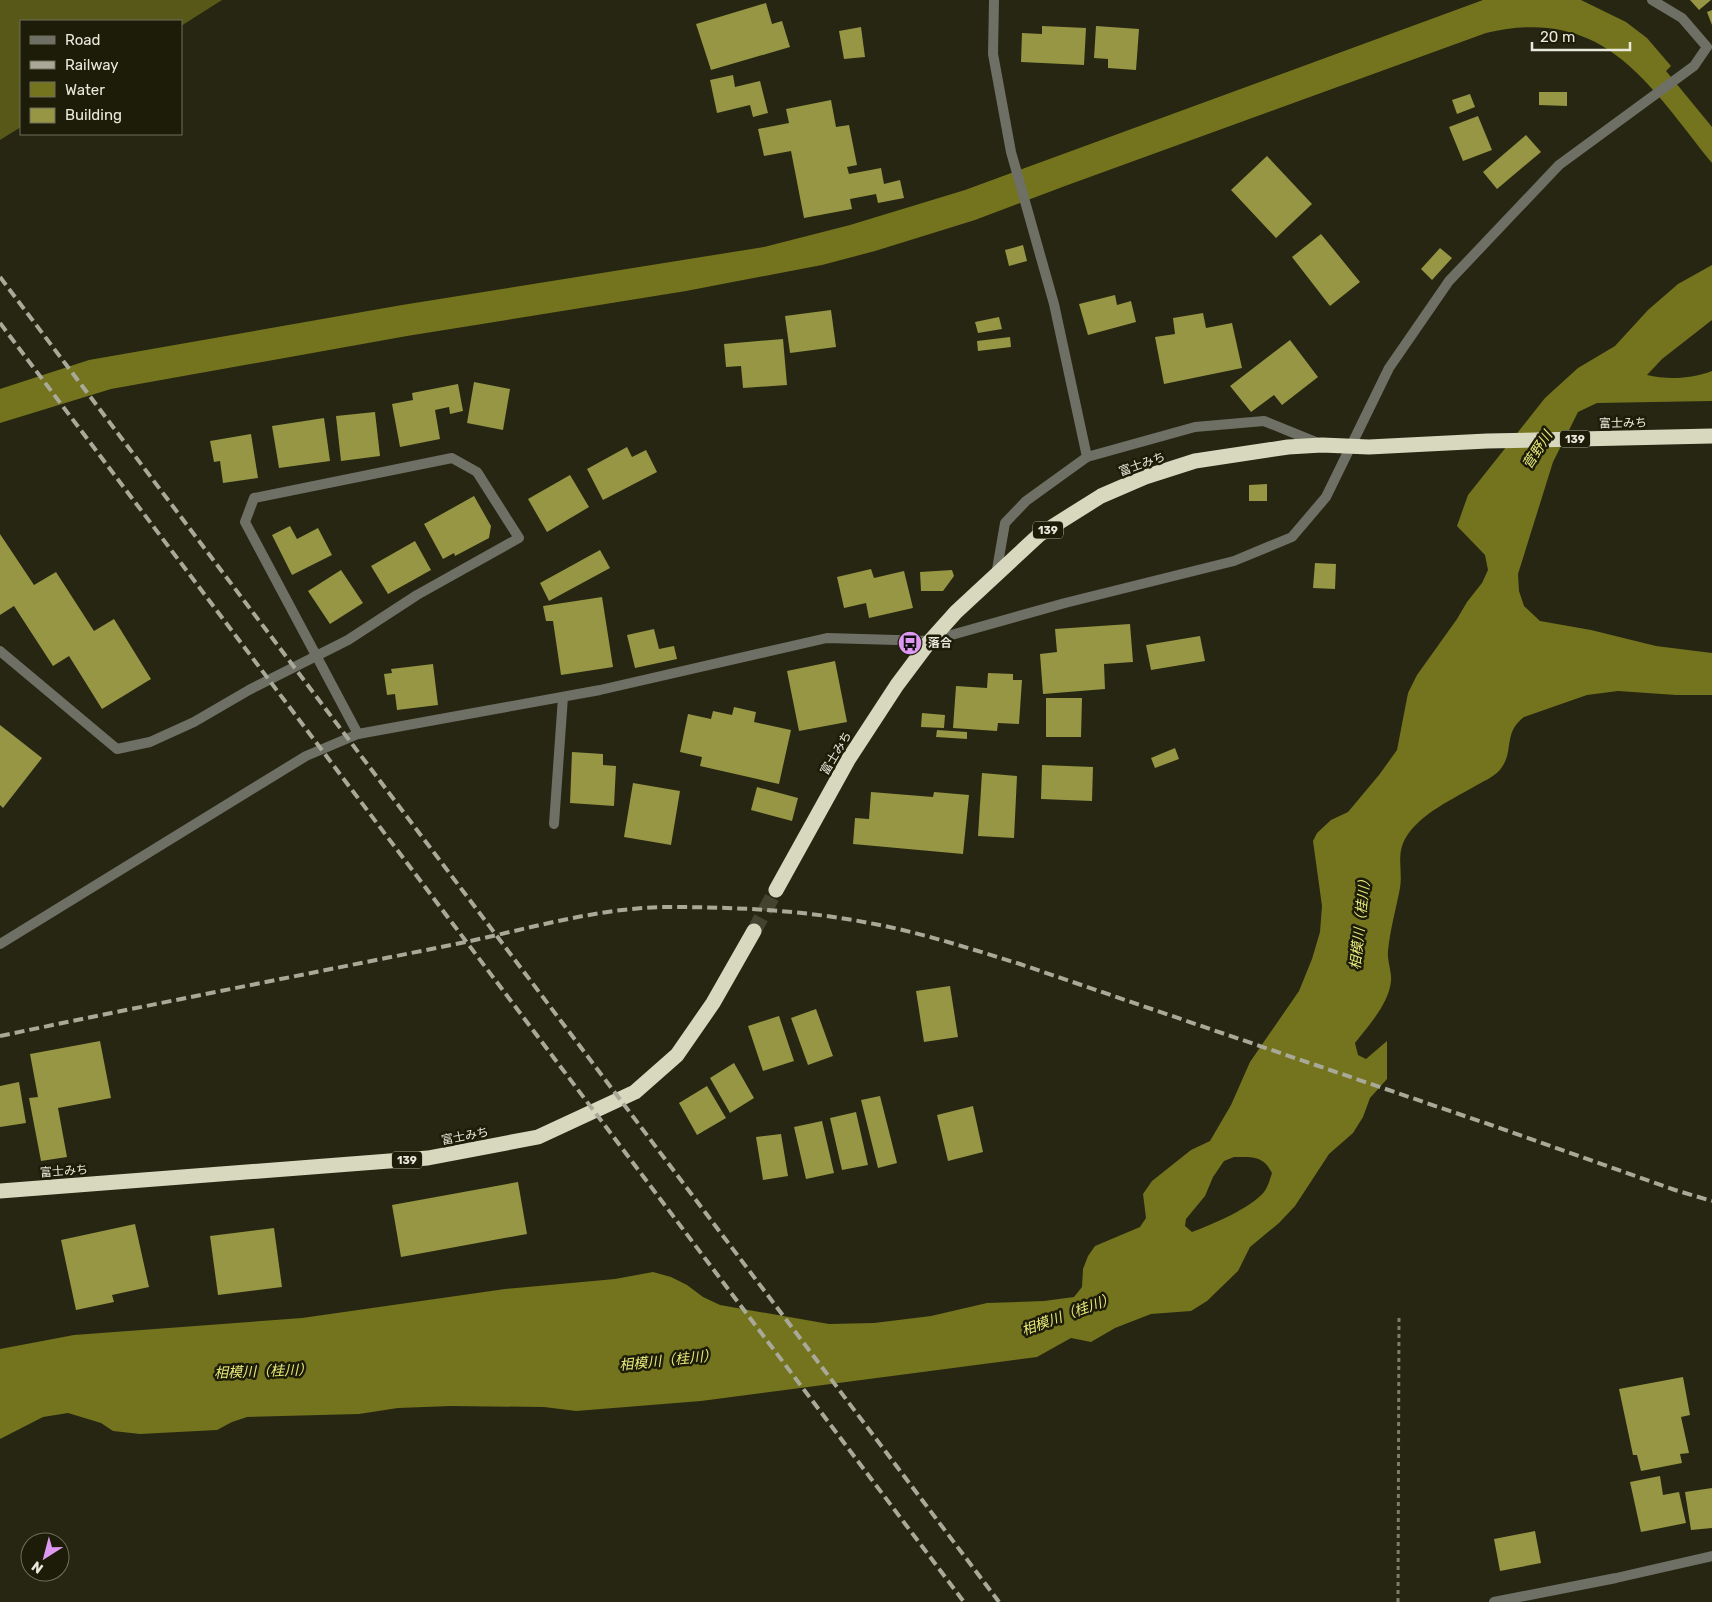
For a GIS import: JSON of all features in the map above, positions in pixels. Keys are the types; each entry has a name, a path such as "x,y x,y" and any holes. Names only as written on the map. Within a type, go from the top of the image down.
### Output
{"highway":[{"name":"富士みち","path":"776,890 848,760 897,686 930,641 956,612 1039,535 1101,496 1145,477 1195,461 1288,447 1322,445 1370,447 1487,441 1712,436"},
{"name":"富士みち","path":"0,1191 428,1158 538,1137 635,1092 678,1055 713,1003 754,931"}],"street":[{"path":"994,0 992,54 1012,152 1054,304 1087,457"},
{"path":"0,944 306,756 358,734 600,690 827,638 930,641 1065,603 1234,561 1292,537 1326,497 1389,368 1449,281 1559,164 1694,66 1707,47 1682,18 1652,0"},
{"path":"996,575 1005,523 1026,501 1087,457 1195,427 1264,421 1322,445"},
{"path":"0,651 118,750 150,742 194,722 249,690 316,656 348,640 418,595 520,538 477,472 452,458 254,498 245,522 316,656 358,734"},
{"path":"554,824 563,696"},
{"path":"1494,1602 1616,1578 1712,1556"}],"path":[{"path":"1398,1602 1400,1314"}],"shaded area":[{"path":"0,0 222,0 182,25 182,20 20,20 20,128 0,140"}],"water":[{"path":"1483,0 1581,0 1626,22 1647,38 1671,66 1666,71 1712,127 1712,163 1643,79 1619,57 1592,40 1562,30 1527,27 1486,33 975,220 875,251 822,265 686,291 407,336 111,389 0,423 0,389 89,360 402,305 764,247 850,225 965,190"},
{"path":"1712,265 1712,320 1662,359 1647,375 1663,378 1680,378 1712,371 1712,401 1597,403 1578,412 1553,462 1518,574 1519,591 1524,606 1540,621 1591,630 1656,646 1712,653 1712,695 1676,695 1618,691 1587,695 1524,717 1513,729 1506,761 1497,773 1437,808 1411,830 1402,845 1400,857 1401,882 1388,951 1391,978 1389,990 1377,1014 1355,1043 1358,1055 1366,1059 1387,1041 1387,1079 1370,1098 1363,1117 1353,1133 1329,1154 1295,1206 1279,1223 1250,1247 1238,1271 1207,1301 1191,1311 1151,1314 1115,1328 1091,1342 1071,1338 1037,1357 701,1401 576,1411 544,1407 451,1406 398,1408 359,1414 247,1417 217,1430 140,1434 113,1431 101,1423 68,1413 43,1417 0,1439 0,1349 74,1335 302,1318 505,1289 615,1279 653,1272 671,1277 720,1305 829,1324 874,1323 931,1316 987,1303 1044,1301 1074,1297 1082,1287 1083,1269 1088,1256 1095,1246 1140,1227 1146,1218 1143,1194 1152,1181 1191,1150 1210,1141 1231,1105 1250,1062 1299,991 1312,959 1320,932 1322,906 1313,841 1317,833 1331,820 1348,812 1397,750 1408,693 1417,675 1482,583 1488,570 1485,555 1457,526 1468,495 1545,398 1578,368 1615,346 1648,310 1678,284","holes":["1234,1157 1252,1157 1261,1160 1269,1167 1272,1173 1269,1183 1258,1198 1241,1210 1192,1232 1185,1226 1186,1219 1205,1196 1213,1177 1224,1161"]}],"building":[{"path":"1690,0 1711,0 1699,10"},
{"path":"766,3 772,24 782,21 790,47 711,70 696,24"},
{"path":"1712,10 1712,25 1707,12"},
{"path":"1042,26 1086,28 1084,65 1021,62 1022,33 1042,34"},
{"path":"1096,26 1139,29 1136,70 1108,68 1108,59 1094,58"},
{"path":"861,27 865,57 844,59 839,31"},
{"path":"733,75 735,87 760,81 768,113 753,117 750,105 717,113 710,80"},
{"path":"1539,92 1567,92 1567,106 1539,105"},
{"path":"1470,94 1475,107 1457,114 1452,100"},
{"path":"831,100 836,127 849,125 857,165 847,167 849,174 881,168 884,184 900,180 904,198 878,203 876,194 850,199 852,209 804,218 791,151 764,156 758,129 789,123 786,109"},
{"path":"1478,116 1492,150 1463,161 1449,127"},
{"path":"1526,135 1541,152 1497,189 1483,172"},
{"path":"1267,156 1312,204 1276,238 1231,190"},
{"path":"1321,234 1360,282 1330,306 1292,257"},
{"path":"1023,245 1027,261 1009,266 1005,250"},
{"path":"1440,248 1452,258 1432,280 1421,269"},
{"path":"1115,295 1117,305 1131,301 1136,322 1088,335 1079,304"},
{"path":"831,310 836,347 790,353 785,316"},
{"path":"1203,313 1206,328 1232,323 1242,368 1164,384 1155,337 1175,334 1173,318"},
{"path":"999,317 1002,329 978,333 975,322"},
{"path":"1010,337 1011,347 978,351 977,341"},
{"path":"783,339 787,385 743,388 741,366 726,367 724,344"},
{"path":"1290,340 1318,377 1282,405 1274,395 1251,412 1230,386"},
{"path":"474,382 510,389 503,430 467,423"},
{"path":"458,384 463,411 450,414 449,407 435,410 440,439 400,447 392,404 413,400 412,393"},
{"path":"375,412 380,456 341,461 336,416"},
{"path":"324,418 330,461 279,468 272,426"},
{"path":"251,434 258,478 223,483 220,461 214,462 210,441"},
{"path":"627,447 632,457 646,450 657,472 603,500 587,469"},
{"path":"570,475 589,507 547,532 528,499"},
{"path":"1267,484 1267,501 1249,501 1249,485"},
{"path":"474,496 491,526 489,538 455,556 454,553 443,559 424,524"},
{"path":"290,526 297,539 318,528 332,555 292,575 272,535"},
{"path":"0,534 34,585 56,572 94,631 114,619 151,679 102,709 69,656 53,666 14,606 0,615"},
{"path":"415,541 431,570 388,594 371,566"},
{"path":"600,550 610,568 549,601 540,583"},
{"path":"1315,563 1336,564 1335,589 1313,588"},
{"path":"871,569 874,578 904,571 913,608 869,618 866,603 844,608 837,577"},
{"path":"341,570 363,603 330,624 308,591"},
{"path":"952,570 954,576 943,591 921,591 920,572"},
{"path":"602,597 613,667 561,675 553,621 546,621 543,606"},
{"path":"1130,624 1133,662 1104,664 1105,689 1043,694 1040,654 1057,652 1055,629"},
{"path":"654,629 659,649 674,646 677,659 635,668 627,635"},
{"path":"1200,636 1205,661 1151,670 1146,645"},
{"path":"835,661 847,722 799,731 787,671"},
{"path":"433,664 438,705 397,710 395,694 387,695 384,674 392,673 391,669"},
{"path":"988,673 1013,674 1013,680 1022,680 1019,724 998,723 997,731 953,728 956,686 987,688"},
{"path":"1046,698 1082,698 1081,737 1046,737"},
{"path":"734,707 756,712 754,722 791,730 779,784 700,766 702,757 680,752 688,714 711,719 713,711 732,715"},
{"path":"922,713 945,715 944,728 921,727"},
{"path":"0,725 42,758 3,808 0,805"},
{"path":"937,730 967,732 967,739 936,737"},
{"path":"1175,748 1179,759 1155,768 1151,758"},
{"path":"572,752 603,754 603,765 616,766 614,806 570,803"},
{"path":"1042,765 1093,767 1092,801 1041,799"},
{"path":"982,773 1017,776 1014,838 978,836"},
{"path":"633,783 680,791 671,845 624,837"},
{"path":"757,787 798,798 792,821 751,810"},
{"path":"871,792 933,797 934,792 969,795 963,854 853,844 855,818 869,819"},
{"path":"950,986 958,1037 924,1042 916,991"},
{"path":"816,1009 833,1056 808,1065 791,1018"},
{"path":"779,1016 794,1061 763,1071 748,1026"},
{"path":"100,1041 111,1098 58,1108 67,1157 41,1161 29,1098 38,1097 30,1054"},
{"path":"734,1063 754,1098 730,1113 710,1078"},
{"path":"19,1082 26,1123 0,1127 0,1086"},
{"path":"707,1086 726,1118 697,1135 679,1103"},
{"path":"880,1096 897,1163 878,1168 861,1100"},
{"path":"973,1106 983,1152 948,1161 937,1115"},
{"path":"856,1112 868,1165 842,1170 830,1118"},
{"path":"822,1121 834,1173 806,1179 794,1127"},
{"path":"781,1134 788,1176 763,1180 756,1137"},
{"path":"518,1182 527,1234 401,1257 392,1205"},
{"path":"135,1224 149,1287 112,1295 114,1302 76,1310 61,1240"},
{"path":"274,1228 282,1287 218,1295 210,1236"},
{"path":"1683,1377 1690,1415 1681,1417 1689,1453 1680,1454 1682,1463 1641,1471 1637,1455 1633,1455 1619,1389"},
{"path":"1660,1476 1663,1495 1679,1492 1686,1523 1641,1532 1630,1482"},
{"path":"1712,1488 1712,1528 1691,1530 1685,1492"},
{"path":"1535,1531 1541,1563 1500,1571 1494,1539"}],"tunnel":[{"path":"754,931 776,890"}],"railway":[{"path":"0,277 999,1602"},
{"path":"0,323 964,1602"},
{"path":"0,1036 446,946 583,916 638,908 666,907 794,912 907,931 1020,964 1675,1190 1712,1201"}],"place":[{"name":"落合","path":"910,643"}],"water label":[{"name":"菅野川","path":"1537,450"},
{"name":"相模川（桂川）","path":"1360,921"},
{"name":"相模川（桂川）","path":"1068,1314"},
{"name":"相模川（桂川）","path":"668,1360"},
{"name":"相模川（桂川）","path":"263,1371"}]}
